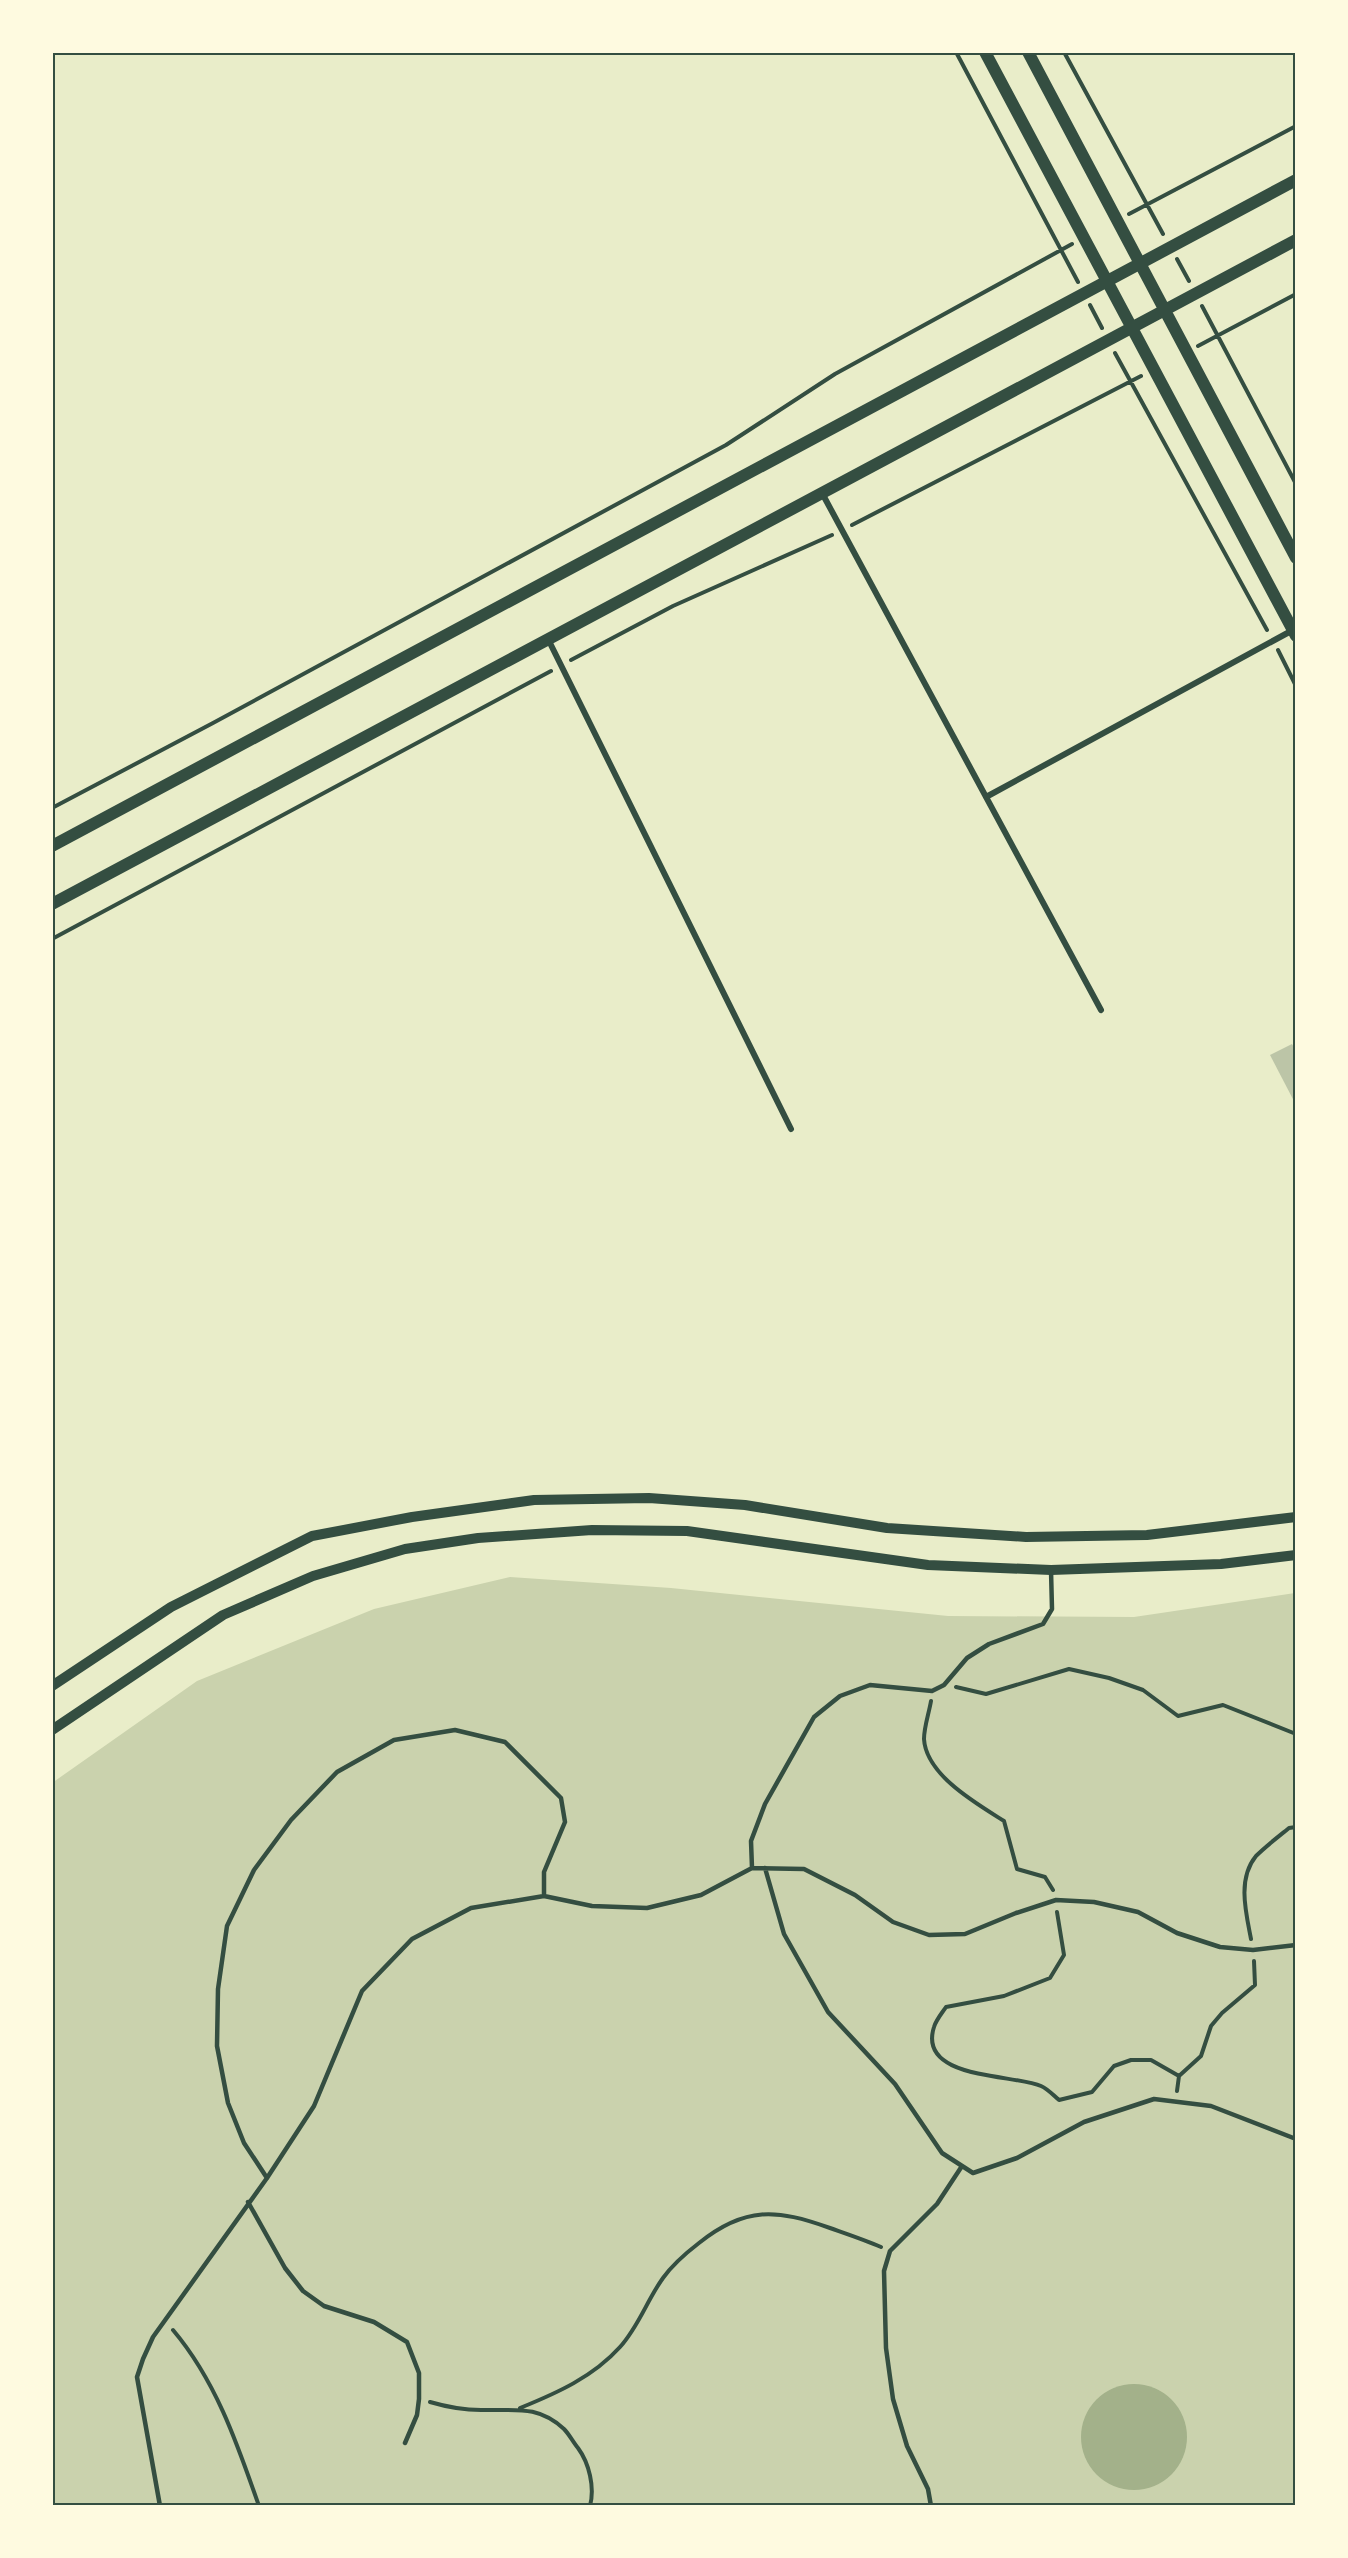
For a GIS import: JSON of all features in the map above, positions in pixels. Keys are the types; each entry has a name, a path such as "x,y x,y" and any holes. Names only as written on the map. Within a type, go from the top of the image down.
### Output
{"main road":[{"path":"985,52 1294,633"},
{"path":"1028,52 1296,558"},
{"path":"52,846 1296,180"},
{"path":"52,904 1296,240"}],"street":[{"path":"822,493 1101,1010"},
{"path":"986,797 1273,641 1294,633"},
{"path":"548,639 791,1129"},
{"path":"52,1686 171,1607 312,1536 412,1517 534,1500 649,1498 692,1501 745,1505 887,1528 1026,1537 1147,1535 1296,1517"},
{"path":"52,1730 223,1615 313,1576 405,1549 478,1538 592,1530 687,1531 928,1565 1051,1570 1221,1564 1296,1555"}],"lane":[{"path":"752,1868 751,1841 765,1804 814,1717 840,1696 870,1685 932,1691 944,1685 967,1658 989,1644 1043,1624 1052,1609 1051,1570"},
{"path":"267,2178 244,2143 228,2103 218,2046 218,1989 227,1926 254,1870 291,1820 337,1772 393,1740 455,1730 505,1742 561,1798 565,1822 544,1872 544,1896"},
{"path":"160,2505 137,2378 143,2359 165,2321 267,2178 314,2106 362,1991 412,1940 471,1908 544,1896 592,1906 647,1908 701,1894 752,1868 804,1869 855,1895 893,1922 929,1935 965,1934 1016,1913 1056,1900 1094,1902 1138,1912 1177,1934 1220,1947 1253,1950 1296,1945"},
{"path":"765,1868 784,1934 828,2012 895,2084 942,2153 973,2173 1017,2158 1084,2122 1154,2099 1211,2106 1296,2139"},
{"path":"930,2505 928,2489 907,2446 893,2399 886,2348 884,2271 890,2251 937,2204 962,2166"},
{"path":"248,2202 285,2268 303,2291 324,2306 374,2322 407,2342 419,2373 419,2399 417,2415 405,2443"}],"path":[{"path":"956,52 1108,340 1296,686"},
{"path":"1064,52 1171,247 1296,484"},
{"path":"1117,221 1296,126"},
{"path":"52,808 726,445 835,374 1084,238"},
{"path":"1186,352 1296,294"},
{"path":"52,939 673,606 797,552 1154,369"},
{"path":"944,1685 986,1694 1069,1669 1108,1678 1143,1690 1178,1716 1223,1705 1296,1734"},
{"path":"932,1691 924,1739 935,1768 968,1798 1004,1821 1017,1869 1045,1877 1056,1900 1064,1955 1050,1978 1004,1996 946,2007 934,2027 933,2042 940,2059 961,2070 1042,2086 1059,2100 1092,2091 1114,2066 1131,2060 1151,2060 1179,2076 1175,2102"},
{"path":"419,2399 450,2408 481,2410 520,2408 563,2391 600,2367 620,2347 640,2322 662,2279 685,2254 719,2227 746,2216 772,2214 797,2217 890,2251"},
{"path":"165,2321 194,2356 220,2406 235,2436 259,2505"},
{"path":"520,2408 541,2414 564,2429 582,2454 591,2477 590,2505"}],"shaded area":[{"path":"510,1577 671,1588 948,1616 1134,1617 1295,1593 1295,2505 53,2505 52,1783 197,1681 374,1609"},
{"path":"1134,2384 1154,2388 1172,2399 1183,2417 1187,2437 1183,2457 1172,2475 1154,2486 1134,2490 1114,2486 1096,2475 1085,2457 1081,2437 1085,2417 1096,2399 1114,2388"}],"building":[{"path":"1292,1044 1296,1051 1296,1105 1270,1055"}]}
